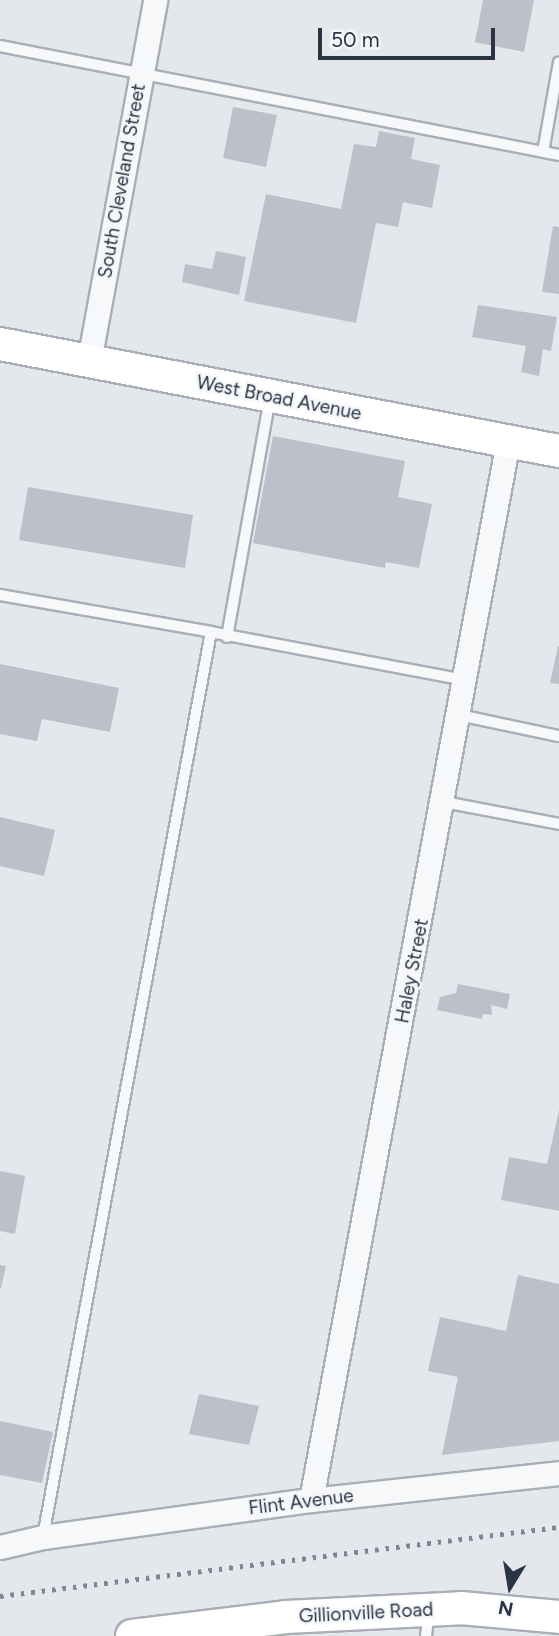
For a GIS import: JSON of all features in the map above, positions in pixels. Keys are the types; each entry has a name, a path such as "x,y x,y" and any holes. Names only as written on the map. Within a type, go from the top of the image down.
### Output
{"main road":[{"name":"West Broad Avenue","path":"0,344 559,451"},
{"name":"Gillionville Road","path":"132,1636 286,1617 428,1623 461,1608 559,1618"}],"street":[{"name":"South Cleveland Street","path":"89,361 155,0"},
{"name":"Haley Street","path":"311,1500 444,802 508,441"},
{"name":"Flint Avenue","path":"0,1547 43,1537 311,1500 559,1473"},
{"name":"Flint Avenue","path":"0,1538 43,1537"}],"lane":[{"path":"0,46 559,155"},
{"path":"543,152 559,62"},
{"path":"227,637 271,396"},
{"path":"0,595 465,680"},
{"path":"43,1537 211,632"},
{"path":"459,715 559,736"},
{"path":"444,802 559,824"}],"building":[{"path":"483,0 534,0 524,52 475,42"},
{"path":"233,107 277,115 266,167 223,158"},
{"path":"379,131 415,138 411,159 440,165 432,208 403,202 398,227 376,223 356,323 244,301 266,194 341,209 354,144 376,147"},
{"path":"553,226 559,227 559,294 542,292"},
{"path":"216,251 246,257 239,295 182,282 185,264 212,269"},
{"path":"478,305 557,317 551,351 543,349 539,376 521,372 526,346 472,337"},
{"path":"273,436 405,461 398,497 432,504 419,568 386,562 385,568 253,543"},
{"path":"28,487 193,515 185,568 19,540"},
{"path":"559,646 559,684 550,683"},
{"path":"0,664 119,688 110,732 42,719 37,741 0,734"},
{"path":"0,817 55,830 44,876 0,866"},
{"path":"458,984 510,994 507,1009 491,1005 492,1015 483,1014 482,1019 437,1010 440,997 456,993"},
{"path":"559,1110 559,1211 501,1200 509,1157 547,1164"},
{"path":"0,1171 25,1176 15,1234 0,1231"},
{"path":"0,1265 6,1266 1,1288 0,1288"},
{"path":"518,1275 559,1284 559,1441 442,1455 458,1377 428,1371 440,1317 506,1331"},
{"path":"199,1394 259,1406 249,1445 189,1434"},
{"path":"0,1421 53,1432 42,1483 0,1475"}],"railway":[{"path":"0,1596 559,1527"}]}
